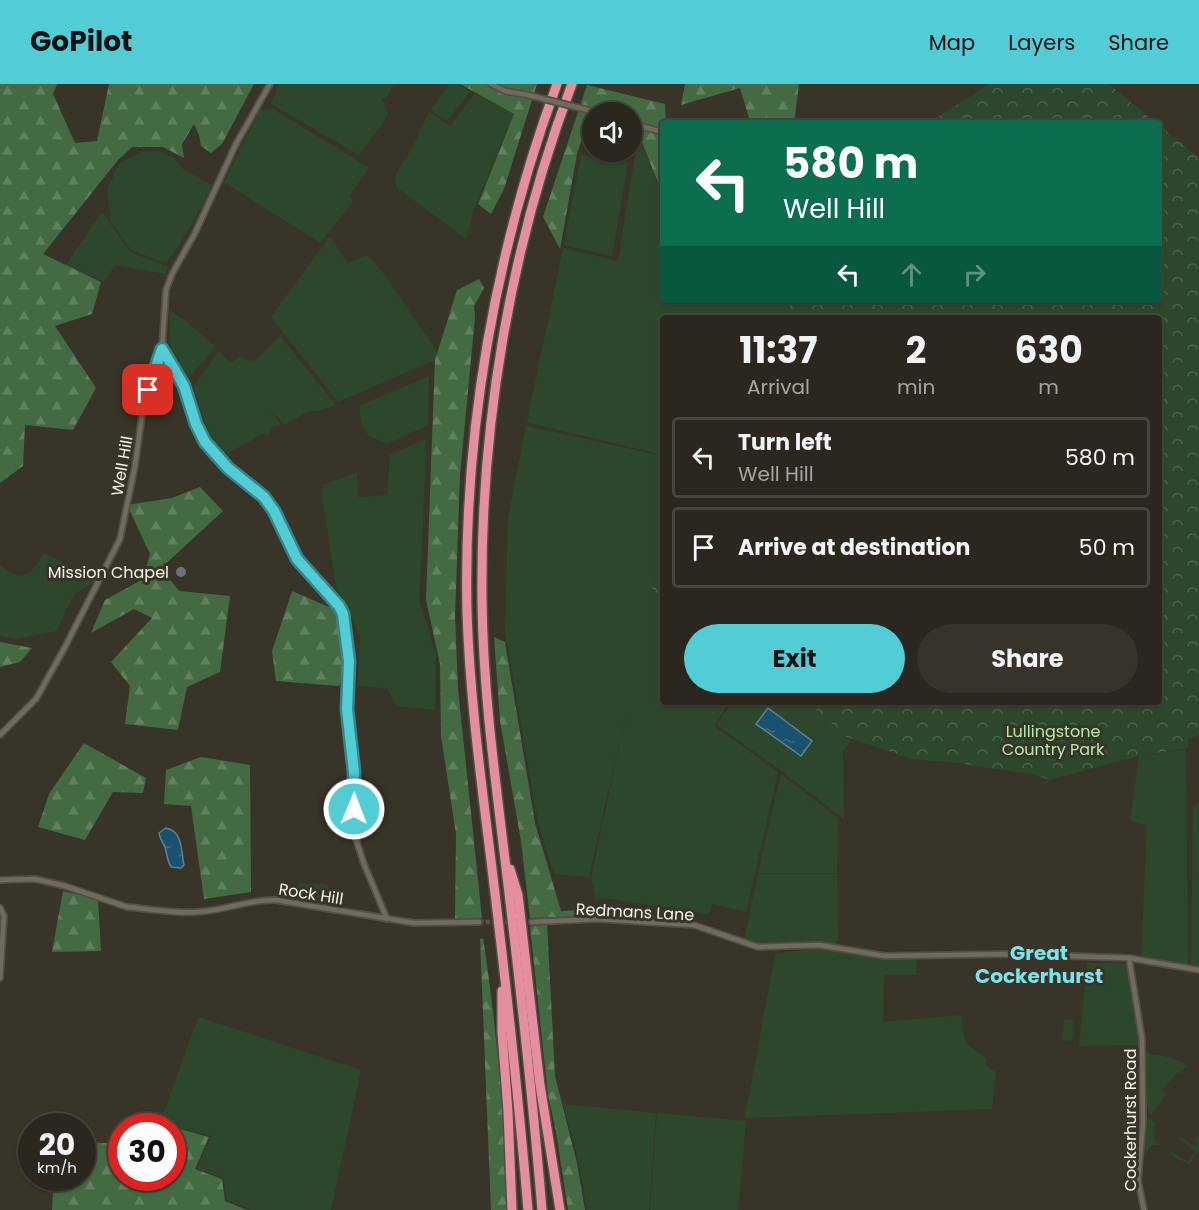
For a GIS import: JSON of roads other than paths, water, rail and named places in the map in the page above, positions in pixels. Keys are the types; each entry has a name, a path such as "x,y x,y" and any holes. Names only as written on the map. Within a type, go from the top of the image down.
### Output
{"highway":[{"path":"528,1210 503,960 471,690 467,588 470,488 482,380 497,292 526,177 557,84"},
{"path":"542,1210 528,1059 488,718 483,640 482,561 488,449 500,359 514,280 537,191 572,84"},
{"path":"504,853 518,895 538,1074 560,1210"},
{"path":"503,960 502,1032 512,1210"}],"street":[{"name":"Well Hill","path":"0,735 36,699 66,647 120,539 135,466 143,408 162,349 166,291 172,274 195,233 236,144 270,84"},
{"path":"491,84 505,91 582,108"},
{"path":"642,127 660,131"},
{"path":"162,349 184,386 196,424 205,442 228,468 264,497 274,511 297,559 339,606 343,614 349,661 347,709 354,772 354,833 387,919"},
{"name":"Rock Hill","path":"0,880 35,879 138,908 197,912 261,899 414,923 479,922"},
{"path":"0,908 4,916 0,978"},
{"name":"Redmans Lane","path":"532,922 598,919 694,925 758,947 819,945 885,956 1009,954 1130,958 1199,970"},
{"name":"Cockerhurst Road","path":"1130,958 1142,1039 1143,1124 1138,1180 1144,1210"}],"water":[{"path":"768,708 812,741 801,756 756,724"},
{"path":"166,828 176,833 178,838 184,865 181,868 171,867 169,862 159,833"}],"tunnel":[{"path":"479,922 512,922"}],"place":[{"name":"Mission Chapel","path":"181,572"}],"district":[{"name":"Great Cockerhurst","path":"1039,964"}],"park label":[{"name":"Lullingstone Country Park","path":"1053,740"}]}
